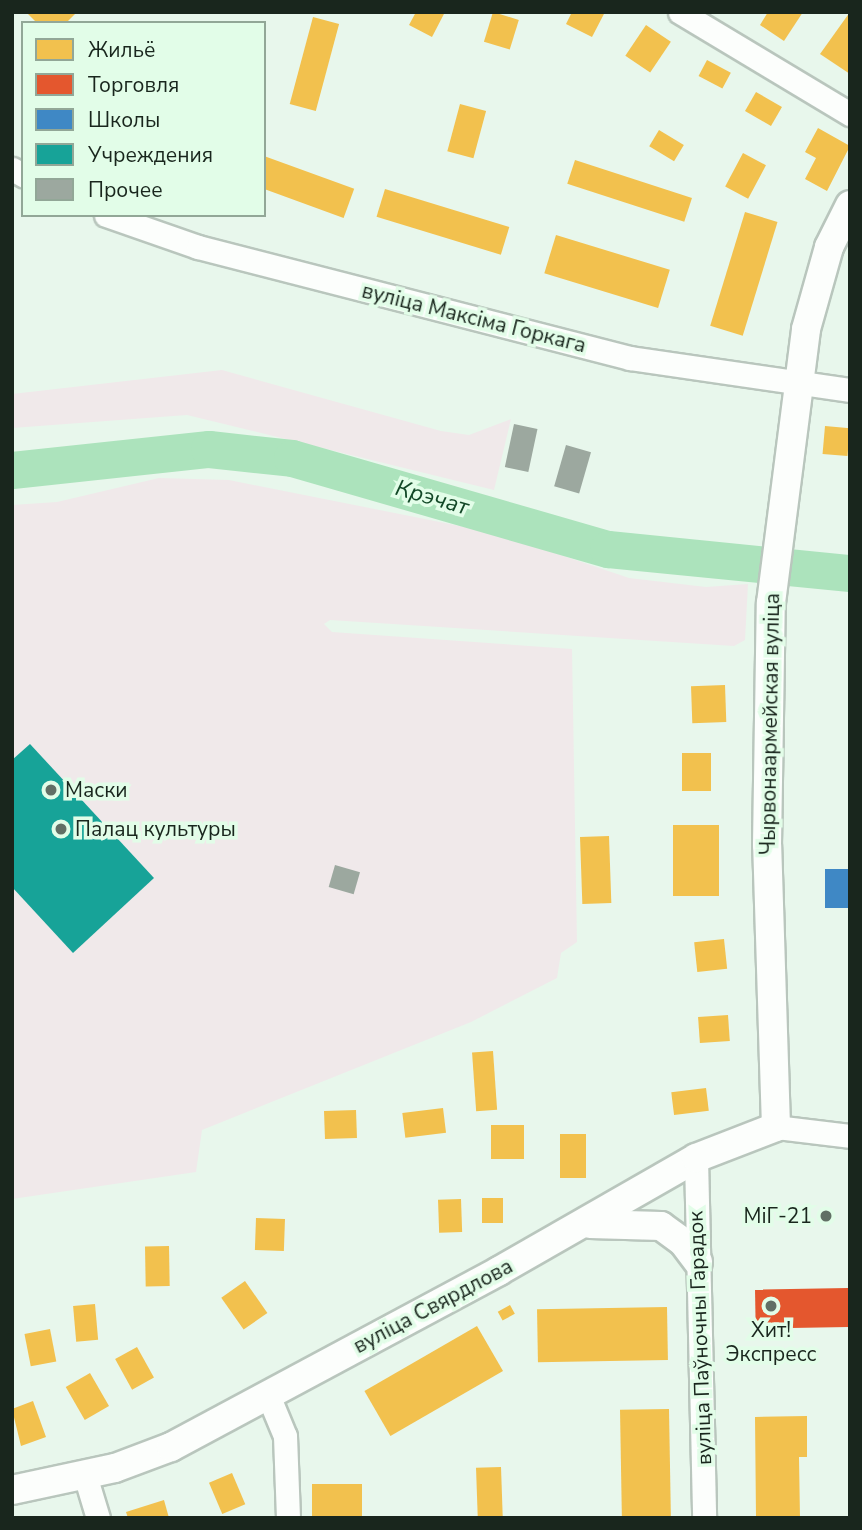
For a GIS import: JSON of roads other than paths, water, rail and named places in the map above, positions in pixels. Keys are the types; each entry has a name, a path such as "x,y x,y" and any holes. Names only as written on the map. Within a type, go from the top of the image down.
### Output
{"main road":[{"name":"Чырвонаармейская вуліца","path":"776,1127 767,833 771,603 806,329 829,247 850,205"},
{"name":"вуліца Свярдлова","path":"12,1490 85,1475 171,1447 580,1225 696,1158 776,1127"},
{"path":"580,1225 632,1222 661,1226 683,1242 698,1262"}],"street":[{"path":"680,12 850,114"},
{"name":"вуліца Максіма Горкага","path":"112,217 198,247 605,352 797,384 850,390"},
{"name":"вуліца Свярдлова","path":"776,1127 850,1136"},
{"name":"вуліца Паўночны Гарадок","path":"696,1158 704,1518"},
{"path":"268,1395 285,1436 288,1518"},
{"path":"85,1475 98,1518"}],"waterway":[{"name":"Крэчат","path":"12,470 209,449 292,458 608,549 850,573"}],"place":[{"name":"Маски","path":"51,790"},
{"name":"Палац культуры","path":"61,829"},
{"name":"МіГ-21","path":"826,1216"},
{"name":"Хит! Экспресс","path":"771,1306"}]}
